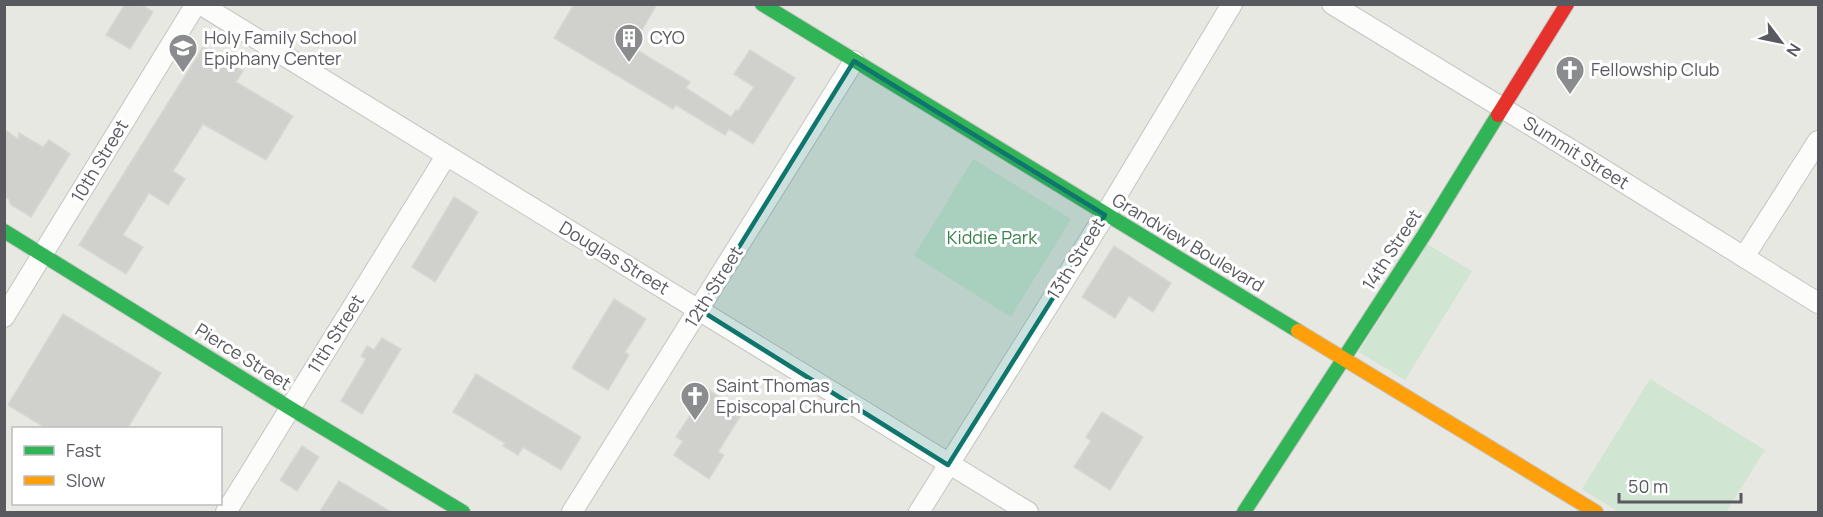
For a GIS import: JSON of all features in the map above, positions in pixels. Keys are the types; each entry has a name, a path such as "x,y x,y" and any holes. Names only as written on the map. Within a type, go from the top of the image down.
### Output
{"main road":[{"name":"Grandview Boulevard","path":"762,4 1596,513"},
{"name":"14th Street","path":"1244,513 1567,4"},
{"name":"Pierce Street","path":"4,231 463,513"}],"street":[{"name":"Douglas Street","path":"198,4 1028,513"},
{"name":"10th Street","path":"4,318 198,4"},
{"name":"13th Street","path":"919,513 1105,215 1232,4"},
{"name":"Summit Street","path":"1332,4 1818,303"},
{"name":"12th Street","path":"572,513 854,61"},
{"path":"1744,257 1818,141"},
{"name":"11th Street","path":"226,513 446,156"}],"highlighted area":[{"path":"854,61 1105,215 948,465 700,310"}],"green space":[{"name":"Kiddie Park","path":"973,159 1071,219 1011,317 914,256"},
{"path":"1427,244 1472,271 1405,380 1359,352"},
{"path":"1650,379 1765,450 1726,512 1619,512 1582,489"}],"building":[{"path":"125,4 141,4 153,12 130,49 106,35"},
{"name":"CYO","path":"574,4 657,4 632,47 690,82 686,88 731,117 736,110 738,111 754,87 734,74 750,50 795,78 753,144 729,129 725,135 676,105 673,109 554,38"},
{"path":"203,47 243,71 236,82 293,116 266,160 203,124 173,171 185,179 168,205 149,193 123,235 143,247 126,274 79,245"},
{"path":"4,129 18,139 19,133 43,147 49,140 70,154 31,217 10,204 9,199 4,197"},
{"path":"454,197 478,212 435,282 412,267"},
{"path":"1114,246 1171,283 1153,312 1129,296 1115,318 1082,297"},
{"path":"614,299 646,319 625,352 629,355 608,390 572,368"},
{"path":"63,314 161,373 128,427 44,427 8,405"},
{"path":"382,338 401,349 362,414 341,401 366,359 361,356 367,346 374,350"},
{"path":"476,374 581,437 561,470 523,447 518,455 503,446 505,443 453,412"},
{"path":"707,389 743,412 718,452 724,455 709,479 674,455 683,441 676,437"},
{"path":"1102,412 1143,437 1110,490 1074,467 1091,441 1086,437"},
{"path":"302,446 319,457 297,491 280,480"},
{"path":"339,481 393,513 319,513"}],"traffic: fast":[{"path":"762,4 1298,331"},
{"path":"1244,512 1424,235 1498,115"},
{"path":"4,231 463,512"}],"traffic: slow":[{"path":"1298,331 1596,512"}],"traffic: jam":[{"path":"1498,115 1567,4"}],"place":[{"name":"CYO","path":"629,64"},
{"name":"Holy Family School Epiphany Center","path":"183,74"},
{"name":"Fellowship Club","path":"1570,96"},
{"name":"Saint Thomas Episcopal Church","path":"695,422"}]}
